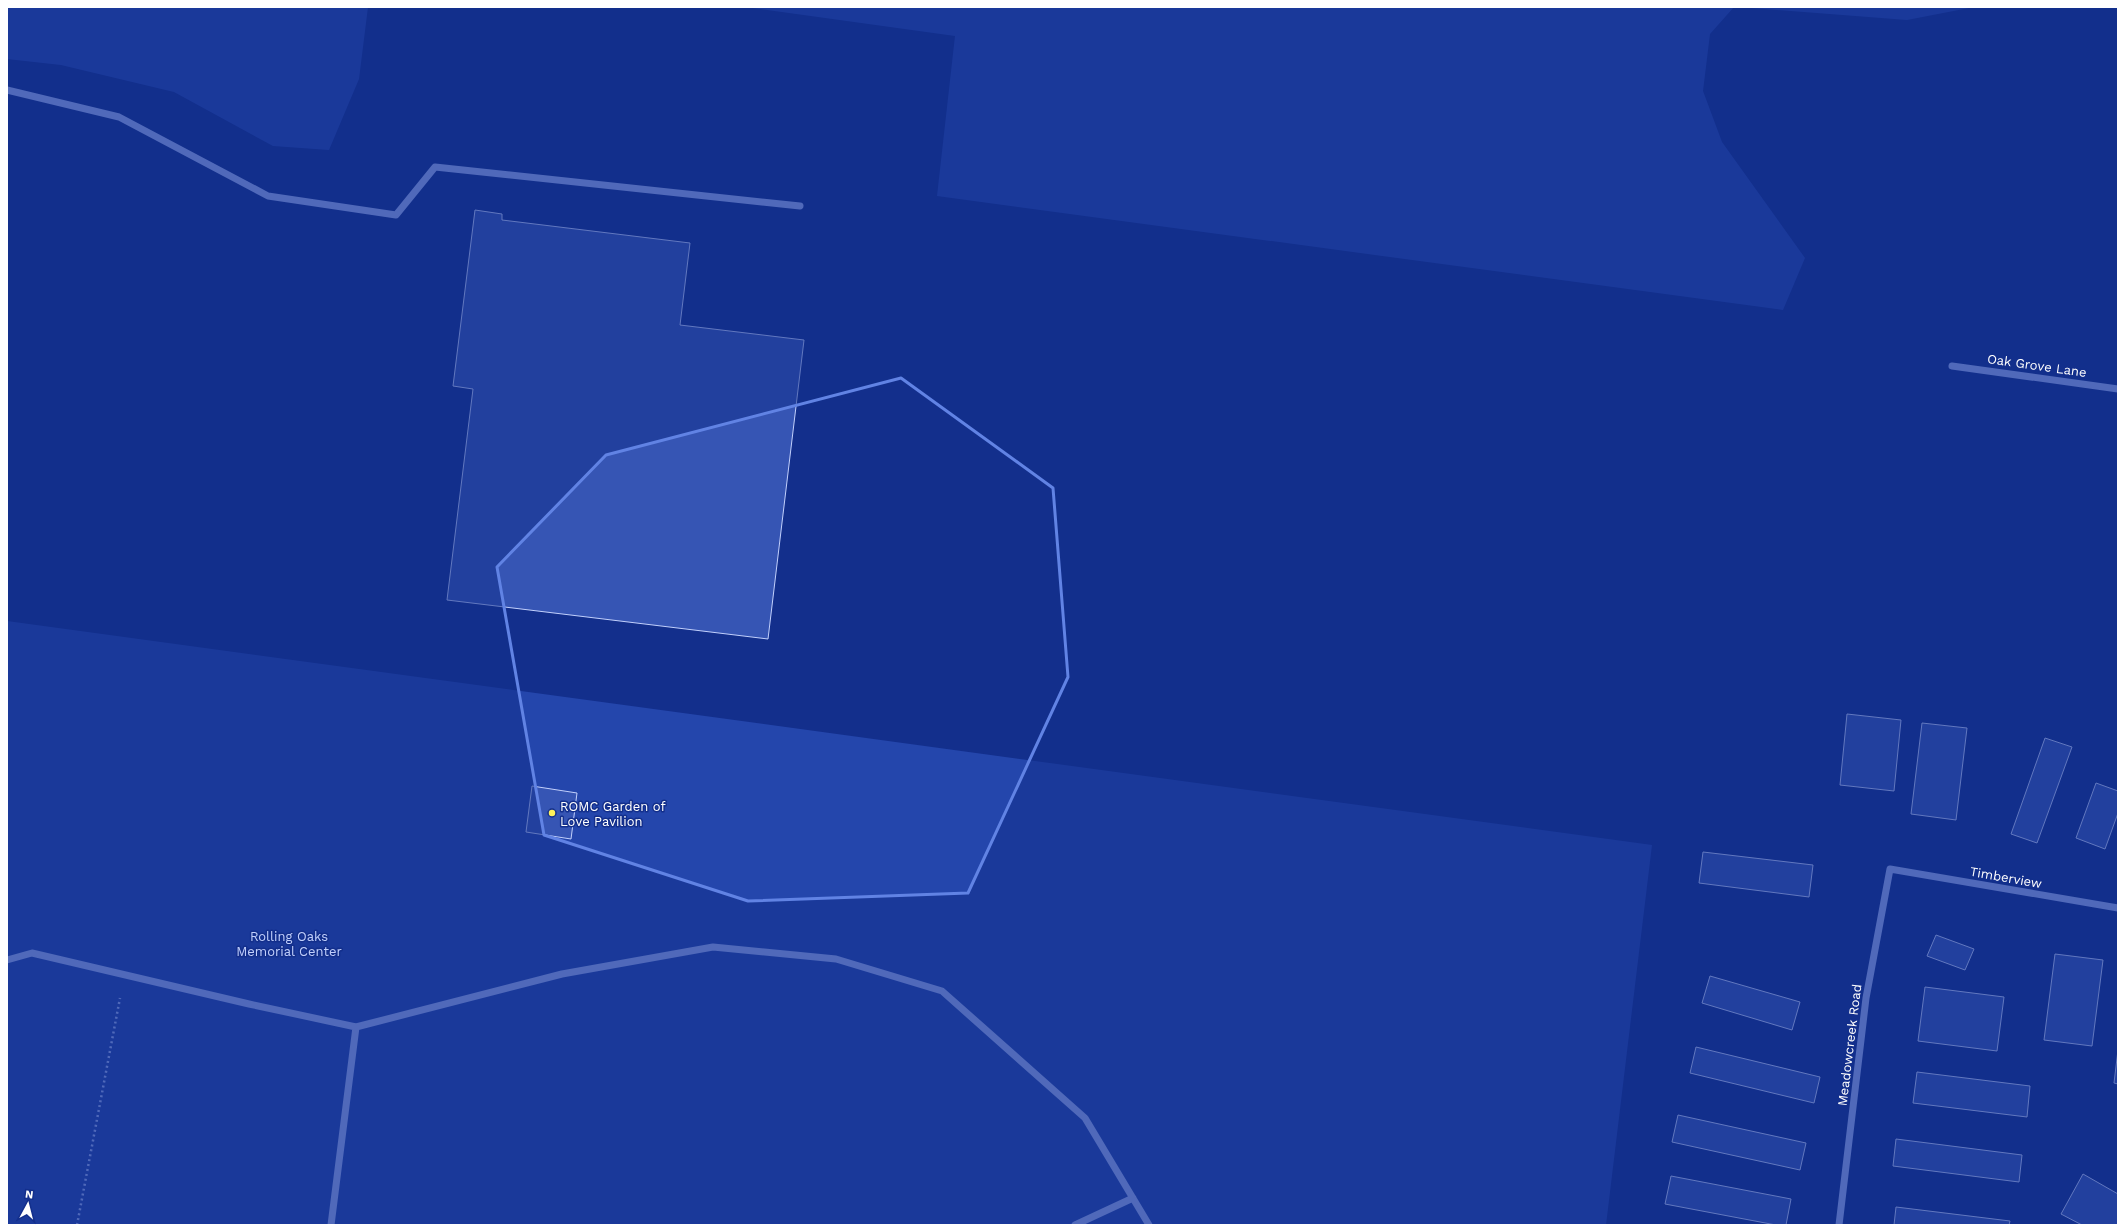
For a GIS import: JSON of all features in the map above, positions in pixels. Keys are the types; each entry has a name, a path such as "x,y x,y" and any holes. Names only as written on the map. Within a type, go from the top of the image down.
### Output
{"street":[{"path":"7,90 119,117 268,196 396,215 435,167 800,206"},
{"name":"Oak Grove Lane","path":"1952,366 2118,389"},
{"name":"Timberview","path":"1890,869 2118,908"},
{"name":"Meadowcreek Road","path":"1839,1225 1866,998 1890,869"},
{"path":"7,960 32,953 249,1004 356,1027 562,974 713,947 836,959 942,991 1085,1118 1149,1225"},
{"path":"331,1225 356,1027"},
{"path":"1076,1225 1133,1198"}],"path":[{"path":"77,1225 124,974"}],"highlighted area":[{"path":"901,378 1053,488 1068,677 968,893 748,901 544,835 497,567 606,455"}],"green space":[{"path":"7,7 368,7 359,79 329,150 273,146 174,92 61,65 7,59"},
{"path":"745,7 1734,7 1710,34 1703,91 1722,142 1805,258 1783,310 937,196 955,36"},
{"path":"1739,7 1974,7 1907,20"},
{"name":"Rolling Oaks Memorial Center","path":"7,621 1652,845 1606,1225 7,1225"}],"building":[{"path":"475,210 502,214 502,220 690,243 680,325 804,340 768,639 447,600 473,389 453,386"},
{"path":"1847,714 1901,720 1894,791 1840,785"},
{"path":"1922,723 1967,728 1956,820 1911,814"},
{"path":"2045,738 2072,747 2037,843 2011,834"},
{"path":"2096,783 2118,791 2118,813 2105,849 2076,838"},
{"name":"ROMC Garden of Love Pavilion","path":"532,786 577,793 571,839 526,832"},
{"path":"1703,852 1813,865 1809,897 1699,883"},
{"path":"1936,935 1974,949 1965,970 1927,956"},
{"path":"2055,954 2103,960 2092,1046 2044,1040"},
{"path":"1710,976 1800,1002 1792,1030 1702,1003"},
{"path":"1925,987 2004,997 1997,1051 1918,1041"},
{"path":"1696,1047 1820,1077 1814,1103 1690,1073"},
{"path":"2118,1050 2118,1084 2114,1083"},
{"path":"1917,1072 2030,1086 2027,1117 1913,1103"},
{"path":"1678,1115 1806,1143 1800,1170 1672,1142"},
{"path":"1896,1139 2022,1155 2019,1182 1893,1166"},
{"path":"2083,1174 2118,1194 2118,1225 2082,1225 2061,1214"},
{"path":"1671,1176 1791,1199 1786,1225 1776,1225 1665,1204"},
{"path":"1896,1207 2010,1221 2009,1225 1894,1225"}],"place":[{"name":"ROMC Garden of Love Pavilion","path":"552,813"}]}
